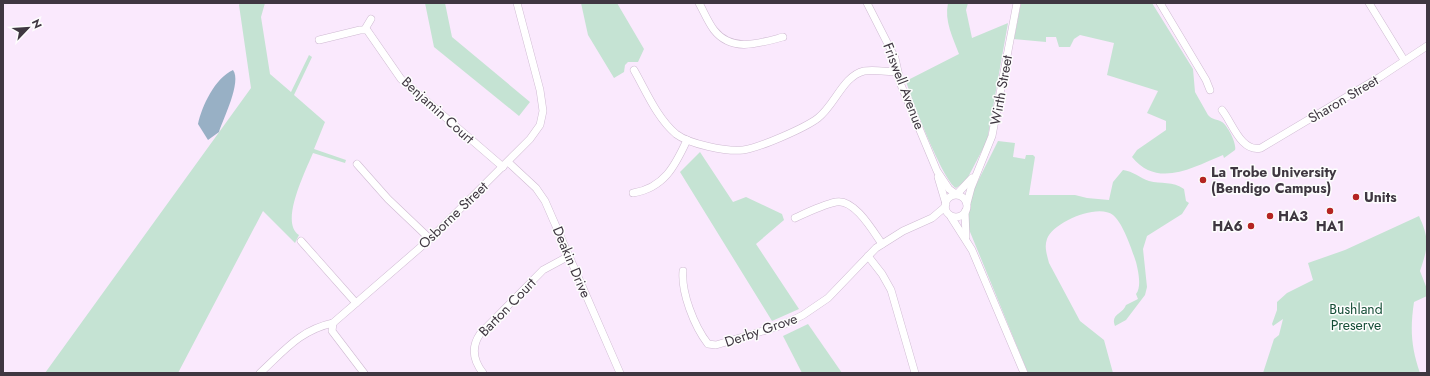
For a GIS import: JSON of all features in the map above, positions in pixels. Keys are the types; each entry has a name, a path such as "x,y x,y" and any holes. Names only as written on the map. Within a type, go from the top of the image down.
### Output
{"street":[{"name":"Osborne Street","path":"260,373 302,335 317,326 333,323 430,239 536,132 542,119 540,90 517,3"},
{"path":"699,3 715,31 726,41 746,45 783,37"},
{"name":"Friswell Avenue","path":"867,3 895,58 897,72 909,106 937,171 946,205"},
{"name":"Wirth Street","path":"967,203 986,154 993,131 1017,3"},
{"path":"1160,3 1206,80 1210,90"},
{"path":"1369,3 1404,60"},
{"path":"319,40 365,29 371,19"},
{"name":"Benjamin Court","path":"365,29 373,37 401,79 505,164"},
{"name":"Sharon Street","path":"1222,110 1244,143 1256,149 1267,145 1380,77 1427,46"},
{"path":"634,70 667,124 676,134 687,140 728,149 753,148 818,118 831,105 850,78 856,74 868,70 897,72"},
{"path":"633,193 646,190 665,179 672,170 687,140"},
{"path":"357,164 388,199 430,239"},
{"name":"Deakin Drive","path":"505,164 536,188 545,201 620,373"},
{"name":"Friswell Avenue","path":"937,171 949,189 956,194"},
{"name":"Wirth Street","path":"956,194 977,174"},
{"path":"966,239 965,212 967,203 963,197 956,194 949,197 946,205 946,211 966,239 1024,373"},
{"path":"795,218 836,202 847,203 858,212 882,244"},
{"name":"Derby Grove","path":"683,271 682,280 685,294 701,332 708,344 716,345 783,325 803,315 828,298 868,256 882,244 902,231 932,218 946,205"},
{"path":"951,217 960,217 965,212"},
{"name":"Derby Grove","path":"932,218 951,217"},
{"path":"301,241 356,303"},
{"name":"Barton Court","path":"483,373 475,360 474,352 474,345 480,334 543,270 569,256"},
{"path":"868,256 882,274 891,290 915,373"},
{"path":"333,323 332,331 364,373"}],"green space":[{"path":"240,3 265,3 261,17 270,74 291,92 309,55 312,57 294,95 325,122 314,149 346,160 345,163 313,153 300,183 293,208 292,220 294,229 299,235 295,243 263,211 178,373 45,373 251,88 239,5"},
{"path":"425,3 445,3 452,37 530,102 519,116 434,47"},
{"path":"581,3 617,3 644,49 638,62 628,62 625,65 624,72 614,78 588,35"},
{"path":"948,3 968,3 966,10 972,38 1008,23 987,141 966,181 956,188 943,171 914,104 906,81 959,54 948,23"},
{"path":"1021,3 1152,3 1193,69 1195,92 1208,115 1211,118 1222,122 1227,127 1232,135 1235,150 1224,158 1223,155 1200,165 1176,172 1164,174 1153,172 1142,167 1132,157 1137,150 1166,130 1166,121 1147,113 1158,91 1107,75 1114,43 1080,35 1074,39 1070,47 1059,47 1056,37 1046,37 1046,42 1014,39"},
{"path":"998,141 1015,143 1013,157 1025,159 1026,155 1033,155 1035,157 1029,195 1075,195 1087,198 1109,200 1113,182 1123,170 1149,181 1176,185 1184,189 1186,201 1189,203 1182,214 1147,236 1143,249 1147,287 1145,295 1126,320 1115,326 1115,316 1126,305 1138,299 1136,294 1139,287 1137,265 1124,230 1117,219 1113,215 1106,212 1097,211 1087,213 1077,216 1058,226 1047,239 1046,248 1049,263 1080,321 1104,340 1113,373 1028,373 968,227 968,214 974,189"},
{"path":"700,152 733,202 746,197 782,214 784,220 756,244 799,309 772,321 680,172"},
{"name":"Bushland Preserve","path":"1419,216 1425,231 1427,244 1420,271 1427,289 1427,296 1414,302 1412,321 1413,346 1420,373 1263,373 1274,339 1279,335 1283,319 1273,326 1272,324 1277,310 1277,302 1287,293 1313,280 1308,263 1345,250"},
{"path":"808,324 842,373 802,373 783,336"}],"water":[{"path":"233,70 235,83 231,101 219,132 208,140 198,124 203,109 210,93 220,79"}],"place":[{"name":"La Trobe University (Bendigo Campus)","path":"1203,180"},
{"name":"Units","path":"1356,197"},
{"name":"HA1","path":"1330,211"},
{"name":"HA3","path":"1270,216"},
{"name":"HA6","path":"1251,226"}]}
